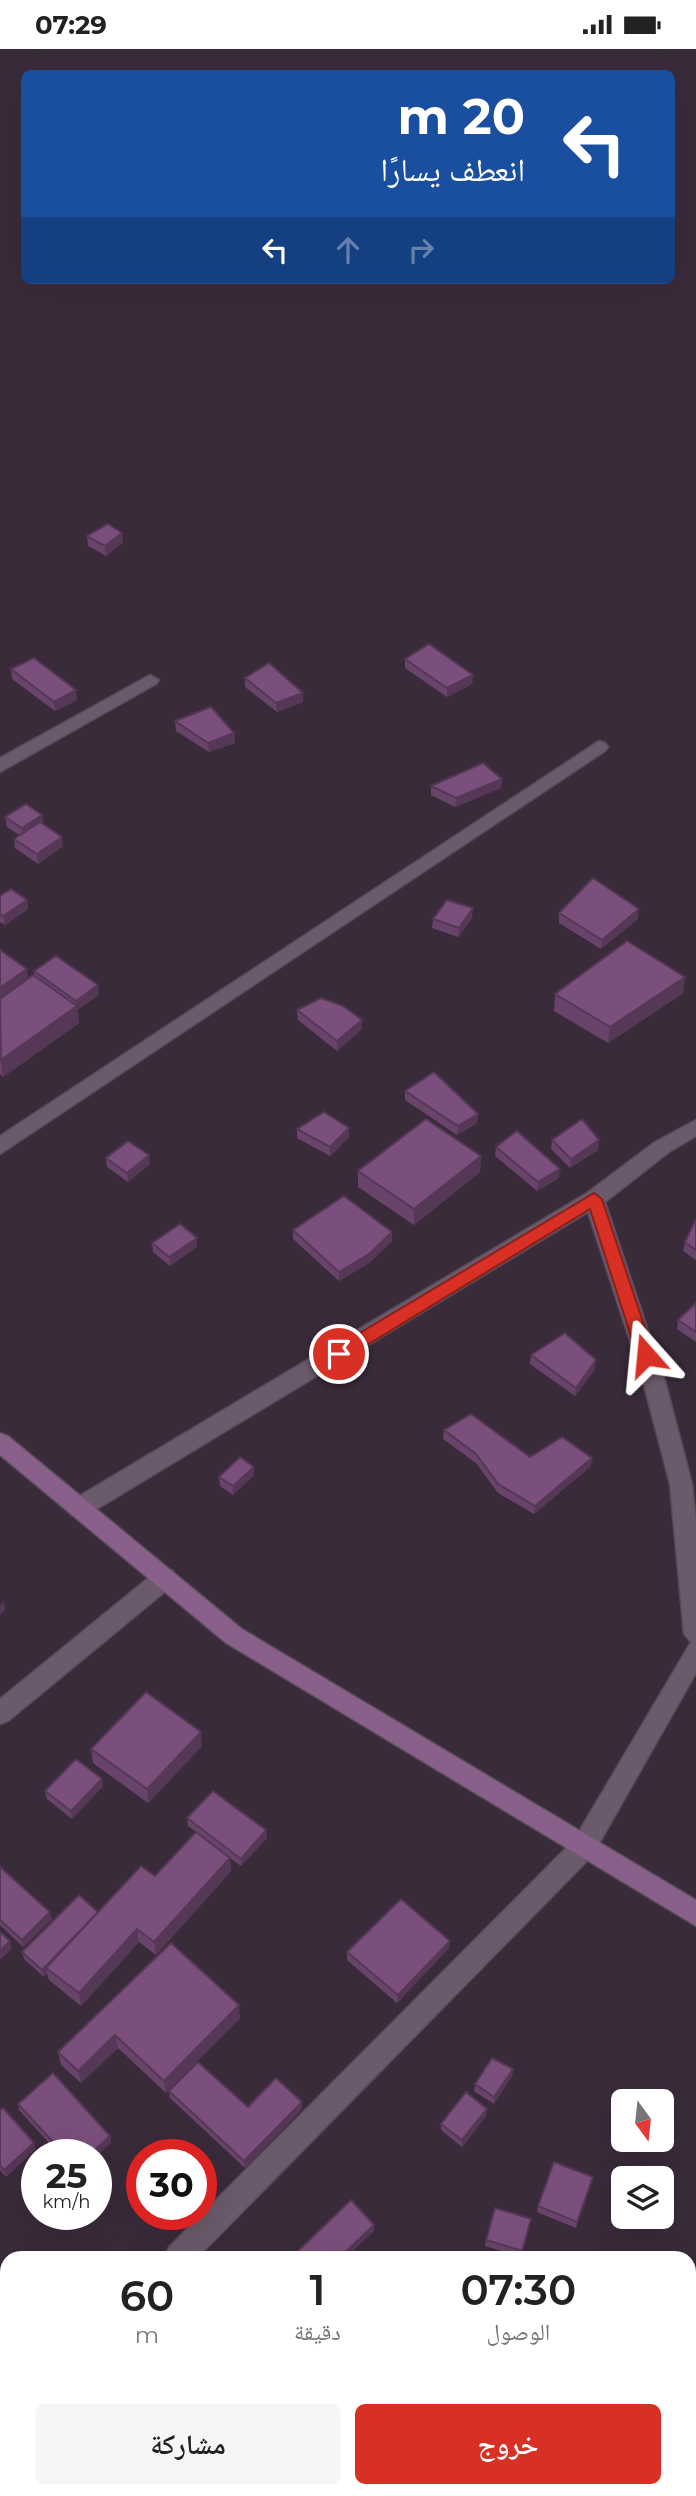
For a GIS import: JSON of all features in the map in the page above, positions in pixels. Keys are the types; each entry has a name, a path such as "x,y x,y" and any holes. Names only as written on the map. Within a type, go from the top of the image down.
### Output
{"main road":[{"path":"0,1442 234,1636 696,1914"}],"street":[{"path":"0,766 150,680"},
{"path":"0,1146 599,747"},
{"path":"79,1508 594,1199 662,1147 696,1127"},
{"path":"594,1199 654,1381 681,1485 696,1634"},
{"path":"0,1713 165,1578"},
{"path":"185,2251 583,1847 696,1651"}],"building":[{"path":"108,524 122,533 105,546 87,536"},
{"path":"429,644 473,675 447,688 405,659"},
{"path":"34,658 76,690 54,702 11,669"},
{"path":"269,663 303,693 276,703 245,678"},
{"path":"211,707 234,733 208,743 175,721"},
{"path":"483,763 502,779 456,798 431,786"},
{"path":"26,804 42,815 22,828 5,817"},
{"path":"40,822 62,837 37,854 14,839"},
{"path":"593,878 639,909 602,940 559,913"},
{"path":"11,889 27,900 3,916 0,914 0,896"},
{"path":"447,900 473,908 459,928 433,919"},
{"path":"627,941 685,977 610,1027 555,994"},
{"path":"0,950 27,969 0,988"},
{"path":"56,956 98,985 76,1001 34,971"},
{"path":"33,975 77,1006 1,1060 0,999"},
{"path":"321,998 343,1006 362,1020 337,1041 297,1010"},
{"path":"434,1072 478,1114 458,1126 405,1091"},
{"path":"324,1112 349,1128 330,1147 297,1129"},
{"path":"426,1119 481,1156 414,1209 358,1171"},
{"path":"582,1119 599,1140 571,1159 552,1140"},
{"path":"517,1131 560,1169 538,1182 496,1147"},
{"path":"128,1141 149,1155 127,1173 106,1158"},
{"path":"344,1196 392,1232 369,1254 339,1272 293,1230"},
{"path":"696,1219 696,1250 685,1242"},
{"path":"180,1224 197,1238 169,1257 152,1243"},
{"path":"696,1303 696,1332 678,1320"},
{"path":"565,1333 596,1360 576,1388 531,1355"},
{"path":"471,1414 530,1457 562,1437 592,1458 535,1506 498,1484 476,1454 444,1430"},
{"path":"240,1457 254,1467 233,1486 219,1477"},
{"path":"146,1692 201,1732 147,1789 91,1749"},
{"path":"76,1759 102,1779 71,1811 45,1791"},
{"path":"213,1791 266,1830 241,1859 187,1818"},
{"path":"196,1832 230,1858 154,1942 137,1929 79,1993 46,1968 141,1866 155,1876"},
{"path":"0,1867 50,1912 22,1940 0,1920"},
{"path":"79,1895 98,1912 42,1970 22,1952"},
{"path":"401,1899 450,1941 398,1995 347,1952"},
{"path":"0,1932 10,1941 0,1951"},
{"path":"171,1943 239,2005 164,2081 115,2035 78,2071 58,2052"},
{"path":"492,2058 513,2069 494,2097 475,2084"},
{"path":"198,2062 248,2107 276,2078 302,2102 244,2161 169,2091"},
{"path":"53,2073 110,2136 107,2139 50,2139 18,2104"},
{"path":"466,2092 487,2109 462,2140 441,2124"},
{"path":"3,2108 30,2139 21,2139 21,2155 4,2170 0,2165 0,2110"},
{"path":"554,2162 593,2177 577,2222 538,2206"},
{"path":"351,2200 374,2225 346,2251 298,2251"},
{"path":"495,2208 531,2219 522,2251 486,2240"}],"route":[{"path":"339,1354 594,1199 646,1355"}]}
